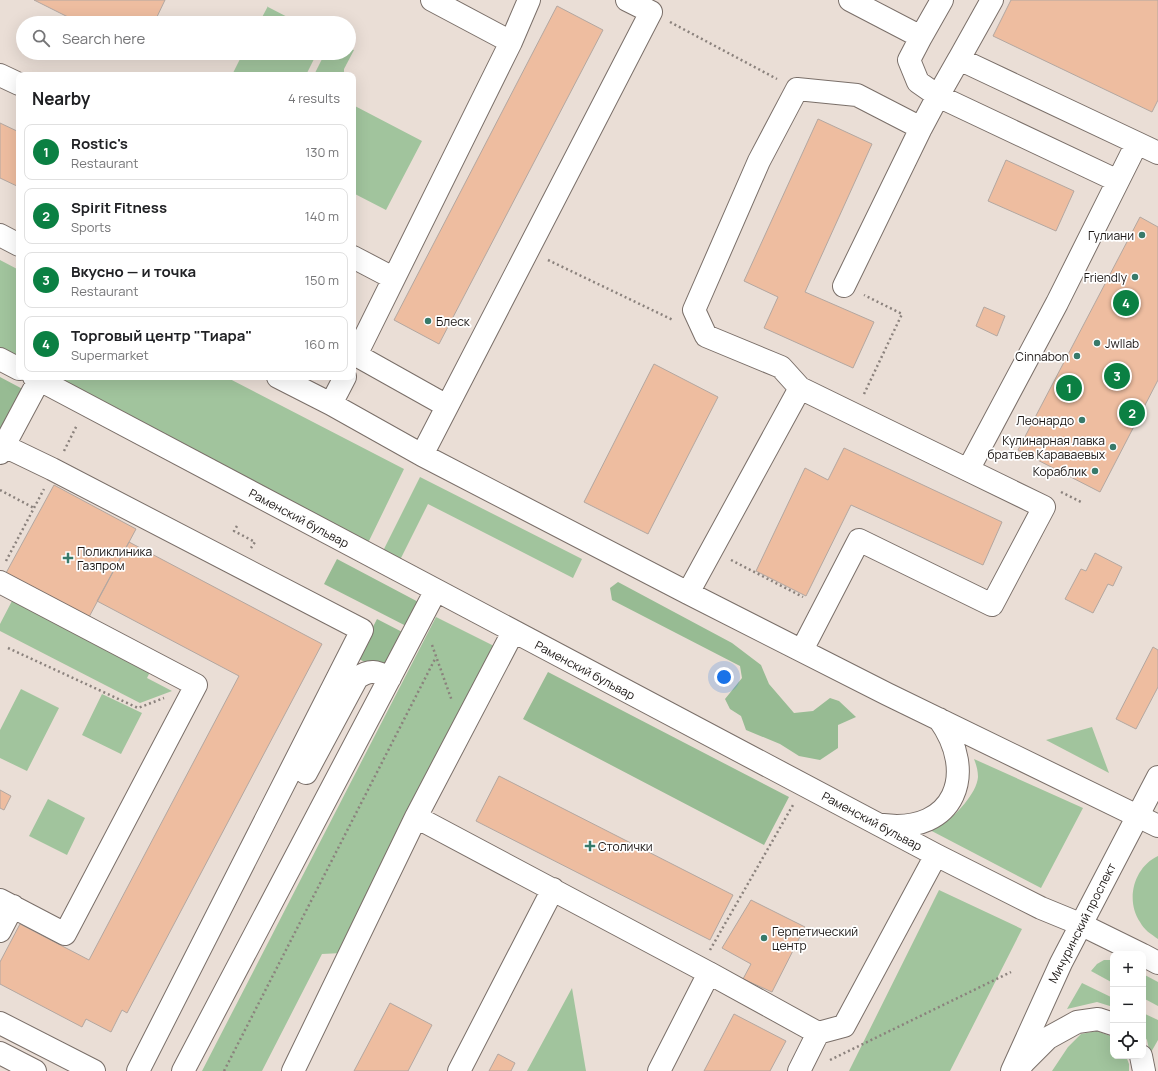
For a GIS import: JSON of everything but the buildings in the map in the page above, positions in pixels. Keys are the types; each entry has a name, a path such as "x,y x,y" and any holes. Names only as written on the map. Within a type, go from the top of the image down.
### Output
{"street":[{"path":"432,0 511,42"},
{"path":"356,354 511,42 529,0"},
{"path":"422,454 651,12 627,0"},
{"path":"850,0 921,37"},
{"path":"942,0 909,60 918,82 938,96 1118,182"},
{"path":"844,286 921,128 992,0"},
{"path":"959,59 1158,153"},
{"path":"0,75 16,83"},
{"path":"802,650 859,540 992,605 1044,508 800,388 782,367 706,336 694,310 759,161 797,89 857,95 921,128"},
{"path":"968,470 1057,302 1137,143"},
{"path":"0,235 16,243"},
{"path":"356,259 393,278"},
{"path":"0,359 16,367"},
{"path":"356,359 447,406"},
{"path":"36,380 1,448 54,470 362,630 138,1071"},
{"name":"Раменский бульвар","path":"41,380 936,855 1041,908 1080,924 1134,951"},
{"path":"284,380 688,593 939,719 1158,826"},
{"path":"331,404 343,380"},
{"path":"688,593 800,388"},
{"path":"0,932 6,903 65,934 196,685 2,574"},
{"path":"183,1071 436,590"},
{"path":"293,1071 416,816 514,632"},
{"path":"306,773 357,678 364,673 373,671 390,678"},
{"path":"880,824 897,827 923,823 939,814 949,802 956,787 958,768 955,748 947,730 939,719"},
{"name":"Мичуринский проспект","path":"1012,1071 1080,924 1158,777"},
{"path":"416,816 818,1033 844,1026 936,855"},
{"path":"459,1071 553,889"},
{"name":"Раменский бульвар","path":"1146,957 1158,963"},
{"path":"658,1071 705,971"},
{"path":"1016,1071 1048,1038 1077,1022 1098,1019 1110,1023"},
{"path":"0,1023 94,1071"},
{"path":"799,1071 818,1033"},
{"path":"0,1053 35,1071"},
{"path":"1142,1059 1144,1071"}],"path":[{"path":"651,12 797,89"},
{"path":"528,250 706,336"},
{"path":"844,286 902,314 854,414"},
{"path":"2,574 34,508 80,420"},
{"path":"0,490 34,508"},
{"path":"1068,496 1083,503"},
{"path":"237,526 234,531 255,542"},
{"path":"712,550 824,608"},
{"path":"422,616 462,730"},
{"path":"8,648 138,708 196,685"},
{"path":"224,1071 436,657"},
{"path":"705,971 794,804"},
{"path":"828,1061 1011,972"}],"green space":[{"path":"268,6 285,16 263,16"},
{"path":"240,60 314,60 308,72 234,72"},
{"path":"322,60 349,60 344,72 316,72"},
{"path":"356,107 422,141 386,210 356,195"},
{"path":"0,260 16,268 16,356 0,348"},
{"path":"0,377 32,394 0,444"},
{"path":"60,380 232,380 404,469 367,545"},
{"path":"420,477 582,559 573,578 428,504 399,562 382,553"},
{"path":"337,559 424,605 412,629 324,584"},
{"path":"618,582 732,643 761,665 769,684 794,713 813,711 830,698 839,701 856,717 838,725 838,748 820,760 799,756 780,744 746,730 741,716 730,709 725,699 742,678 740,666 612,600 610,588"},
{"path":"13,599 151,670 147,678 172,691 140,703 0,631 0,624"},
{"path":"436,617 498,648 342,953 322,954 262,1071 202,1071"},
{"path":"377,619 408,635 388,674 357,658"},
{"path":"548,672 789,797 764,845 523,719"},
{"path":"21,689 59,708 27,771 0,758 0,730"},
{"path":"102,694 142,713 121,754 82,735"},
{"path":"1092,727 1109,773 1046,740"},
{"path":"974,759 1083,808 1041,888 926,828 939,826 947,821 959,811 970,797 977,783 978,777"},
{"path":"48,799 85,818 67,855 29,836"},
{"path":"1158,856 1158,939 1146,930 1135,913 1133,894 1134,885 1143,868"},
{"path":"939,890 1022,929 950,1071 849,1071"},
{"path":"1104,960 1110,960 1110,981 1091,971 1097,964"},
{"path":"1146,976 1158,982 1158,1006 1146,1000"},
{"path":"1082,983 1110,997 1110,1006 1097,1002 1067,1009"},
{"path":"572,988 586,1071 527,1071"},
{"path":"1146,1014 1158,1020 1158,1040 1150,1054 1147,1040"},
{"path":"1097,1031 1110,1036 1110,1059 1127,1059 1129,1071 1052,1071 1068,1047 1081,1034"}],"place":[{"name":"Гулиани","path":"1142,235"},
{"name":"Friendly","path":"1135,277"},
{"name":"Торговый центр \"Тиара\"","path":"1126,303"},
{"name":"Блеск","path":"428,321"},
{"name":"Jwllab","path":"1097,343"},
{"name":"Cinnabon","path":"1077,356"},
{"name":"Вкусно — и точка","path":"1117,376"},
{"name":"Rostic's","path":"1069,388"},
{"name":"Spirit Fitness","path":"1132,413"},
{"name":"Леонардо","path":"1082,420"},
{"name":"Кулинарная лавка братьев Караваевых","path":"1113,447"},
{"name":"Кораблик","path":"1095,471"},
{"name":"Поликлиника Газпром","path":"68,558"},
{"name":"Столички","path":"590,846"},
{"name":"Герпетический центр","path":"764,938"}]}
